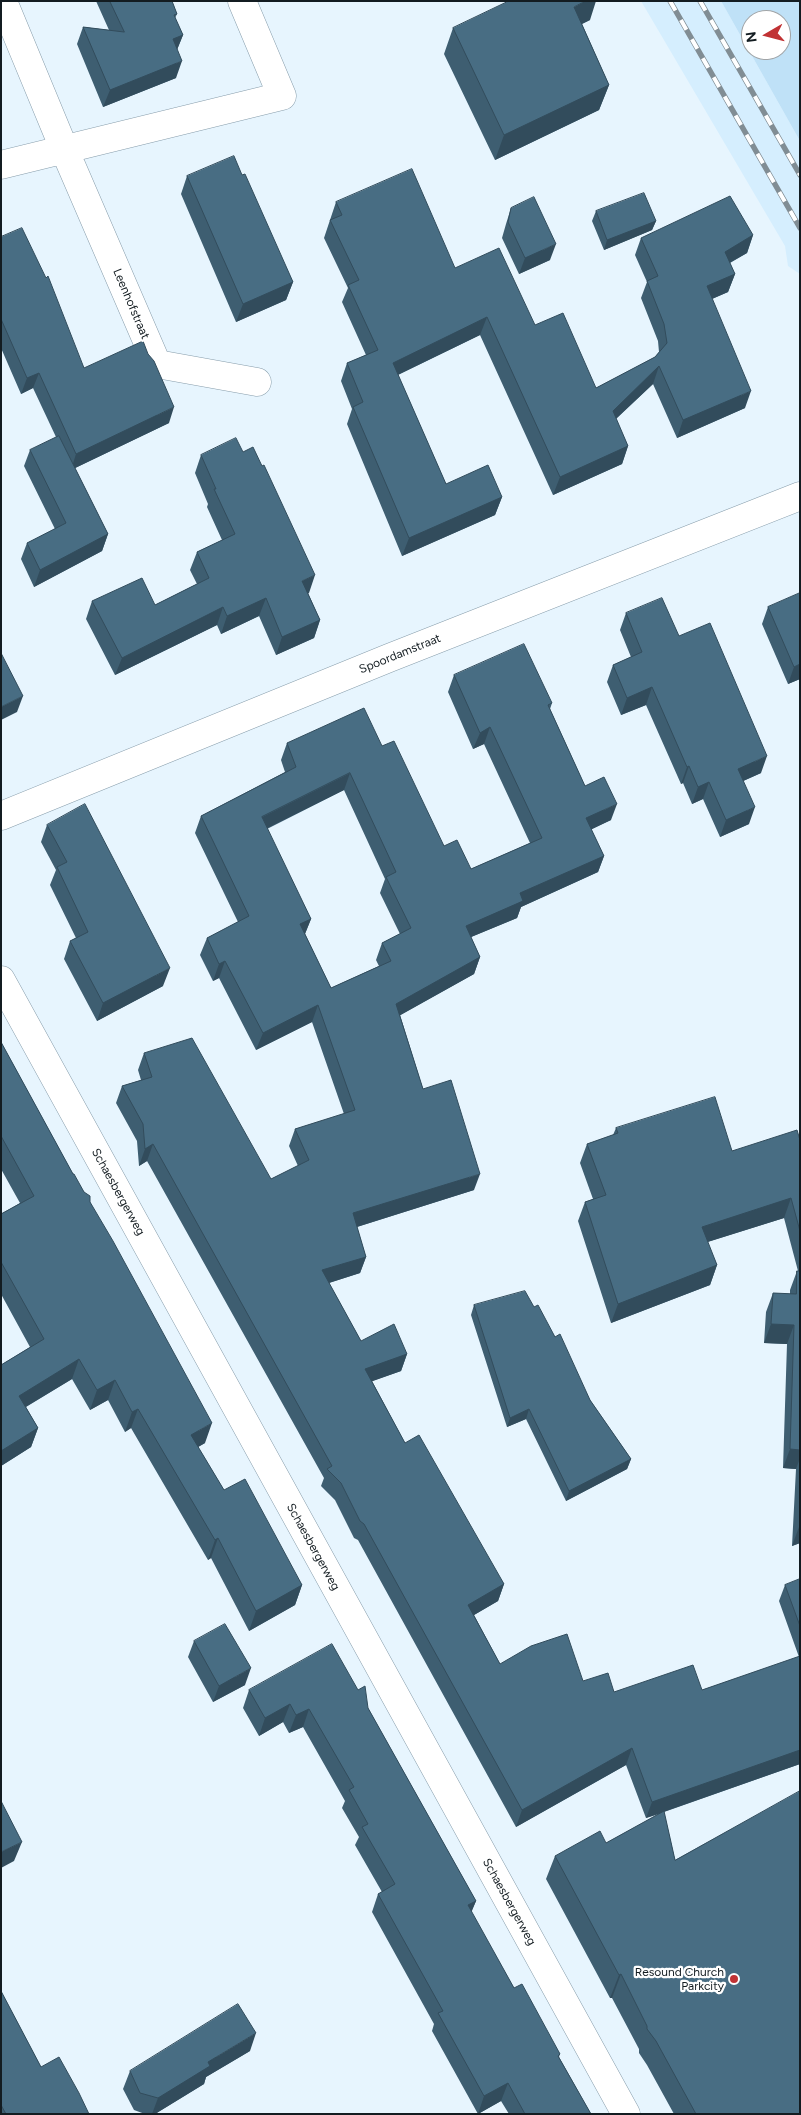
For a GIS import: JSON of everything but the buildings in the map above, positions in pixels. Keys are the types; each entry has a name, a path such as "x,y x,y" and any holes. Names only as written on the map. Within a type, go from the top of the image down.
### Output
{"street":[{"path":"1,165 282,96 242,1"},
{"name":"Leenhofstraat","path":"5,6 157,364 257,382"},
{"name":"Spoordamstraat","path":"1,816 389,658 800,496"},
{"name":"Schaesbergerweg","path":"1,980 626,2114"}],"shaded area":[{"path":"641,1 721,1 741,36 741,60 754,60 800,141 800,274 788,266 785,246"},
{"path":"721,1 800,1 800,141 754,60 791,60 791,10 741,10 741,36"}],"railway":[{"path":"670,1 800,228"},
{"path":"700,1 800,175"}],"place":[{"name":"Resound Church Parkcity","path":"734,1979"}]}
